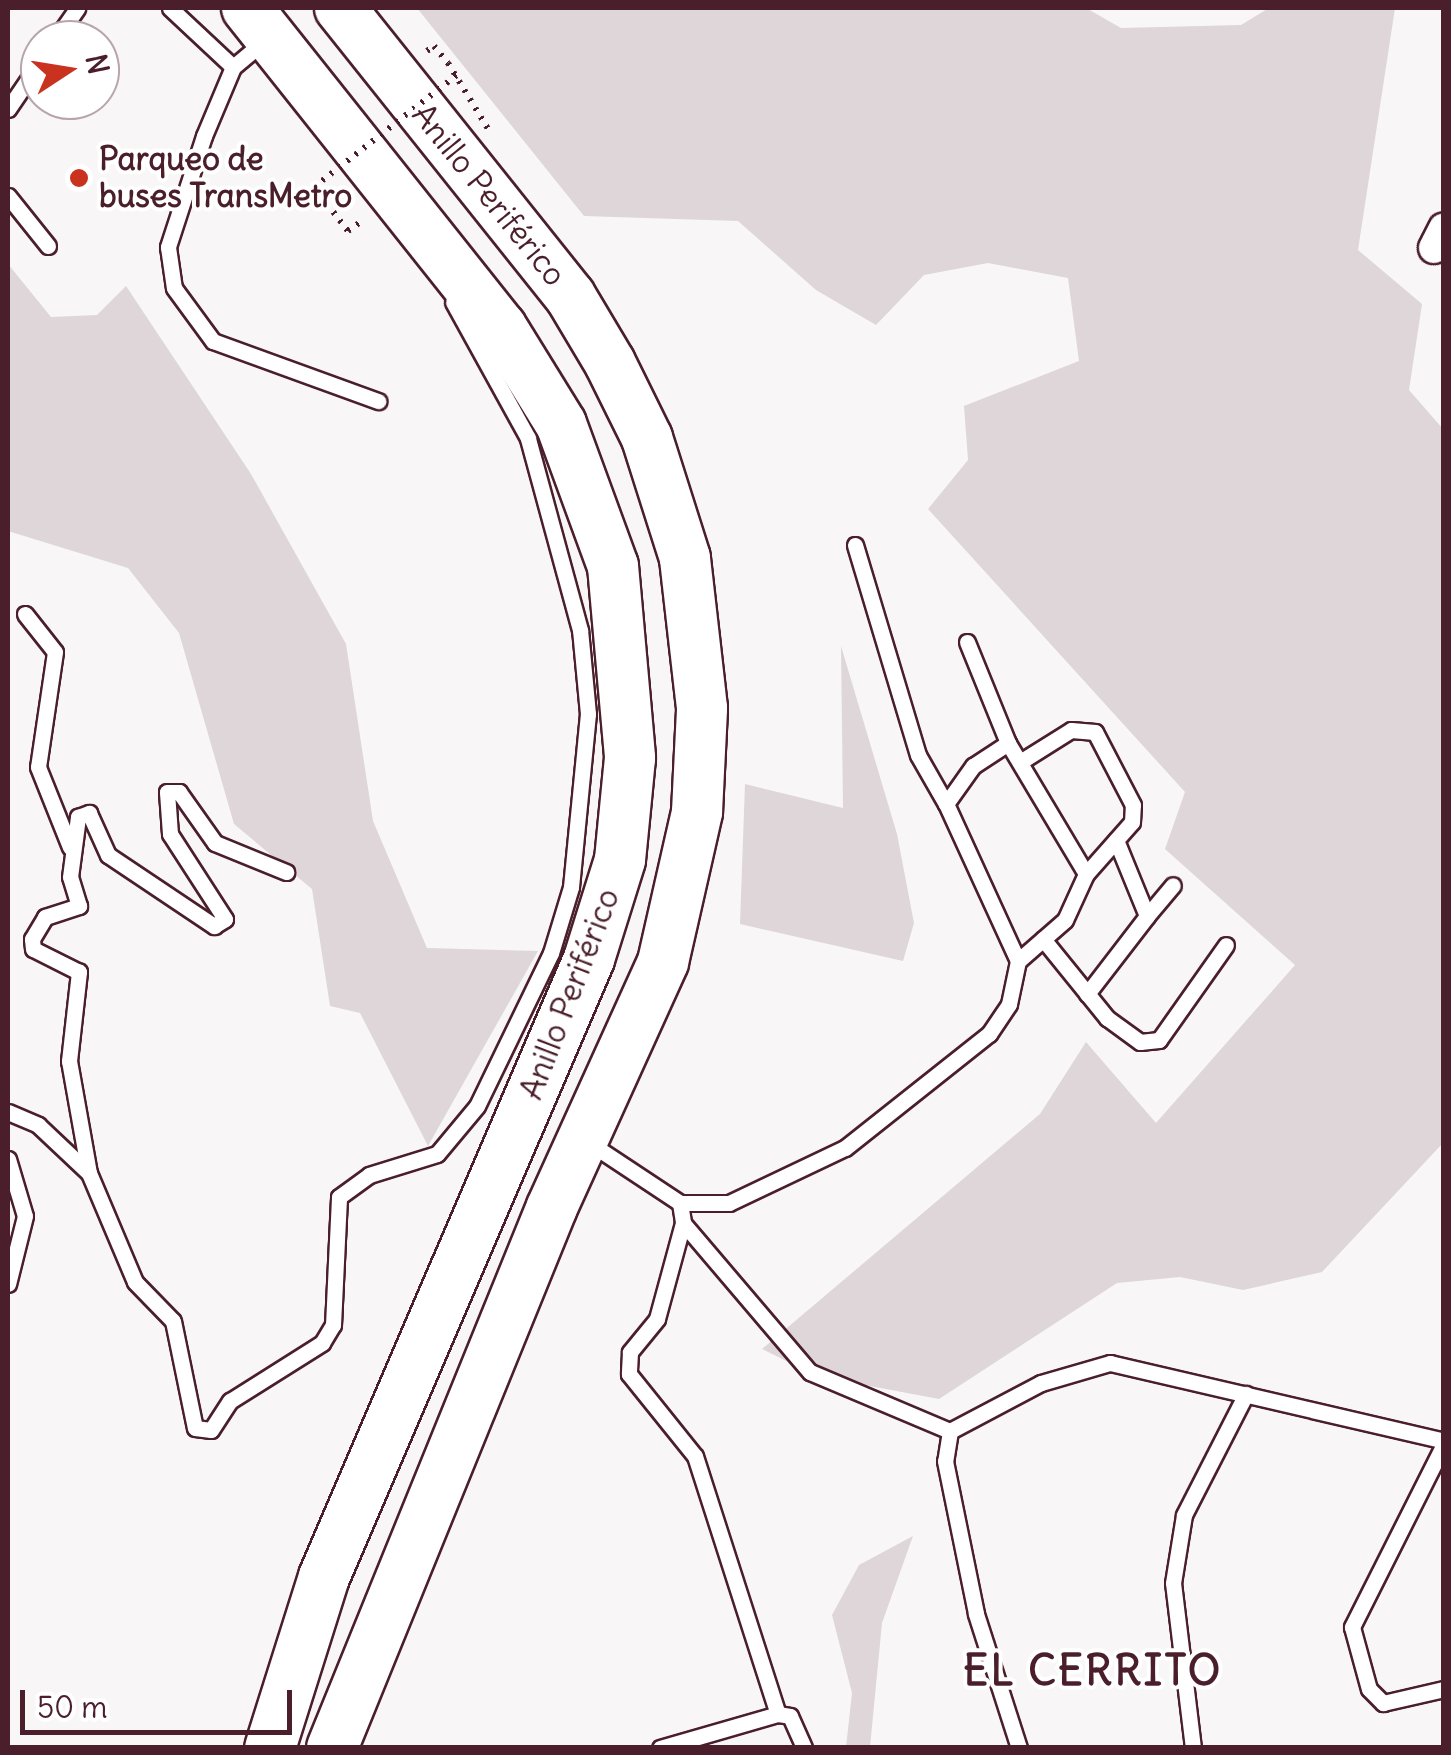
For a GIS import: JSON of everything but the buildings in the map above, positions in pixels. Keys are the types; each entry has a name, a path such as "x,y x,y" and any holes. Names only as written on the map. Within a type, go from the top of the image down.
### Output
{"highway":[{"name":"Anillo Periférico","path":"332,1748 552,1207 638,1028 684,892 702,708 685,558 647,438 570,296 340,8"},
{"name":"Anillo Periférico","path":"250,37 439,249 561,424 612,566 627,655 630,758 620,860 576,993 324,1577 270,1748"}],"lane":[{"path":"170,8 250,37 168,247 174,288 213,341 378,401"},
{"path":"8,196 48,246"},
{"path":"25,614 55,652 38,767 70,847 80,906 45,918 32,939 33,949 79,972 69,1061 89,1172 135,1282 173,1321 196,1428 210,1430 230,1401 322,1344 332,1326 333,1207 354,1182 453,1142 550,953 585,808 580,630 528,438 437,273 439,249"},
{"path":"854,545 918,755 946,804 1018,961"},
{"path":"967,642 1008,743 1086,874"},
{"path":"585,1140 680,1203 729,1203 845,1148 912,1100 989,1034 1009,1004 1018,961 1066,920 1086,874 1116,840 1133,805 1094,732 1072,730 1020,762"},
{"path":"946,804 973,766 1008,743"},
{"path":"70,847 78,817 89,813 108,855 221,927 225,919 170,834 173,789 215,843 286,872"},
{"path":"1116,840 1147,916"},
{"path":"1088,994 1173,885"},
{"path":"1042,939 1088,994 1140,1042 1160,1040 1226,945"},
{"path":"8,1112 38,1124 89,1172"},
{"path":"8,1159 25,1216 8,1284"},
{"path":"680,1203 683,1223 657,1320 630,1352 629,1374 695,1456 778,1714"},
{"path":"683,1223 810,1372 950,1430 1054,1378 1110,1362 1444,1443 1352,1627 1369,1689 1383,1703 1444,1689"},
{"path":"1194,1748 1173,1583 1184,1515 1246,1394"},
{"path":"950,1430 944,1461 976,1614 1019,1748"},
{"path":"660,1748 778,1714 790,1716 804,1748"}],"path":[{"path":"434,46 495,128"},
{"path":"348,231 314,187 457,75"}],"shaded area":[{"path":"417,8 1086,8 1121,28 1241,25 1269,8 1395,8 1358,250 1422,304 1409,390 1443,429 1443,1143 1322,1272 1243,1290 1180,1277 1117,1283 939,1399 817,1376 762,1349 1040,1114 1086,1042 1156,1123 1295,965 1165,849 1185,792 928,509 968,460 964,406 1079,361 1068,278 988,263 924,275 876,325 816,290 738,221 584,216"},
{"path":"8,264 51,317 97,315 126,286 251,474 346,644 373,821 427,948 538,951 428,1146 360,1013 330,1006 312,889 234,824 179,633 128,568 8,531"},
{"path":"841,646 897,834 914,923 903,961 740,924 745,784 843,808"},
{"path":"913,1536 882,1623 870,1747 846,1747 852,1693 832,1615 859,1565"}],"place":[{"name":"Parqueo de buses TransMetro","path":"79,178"}],"district":[{"name":"EL CERRITO","path":"1093,1670"}]}
